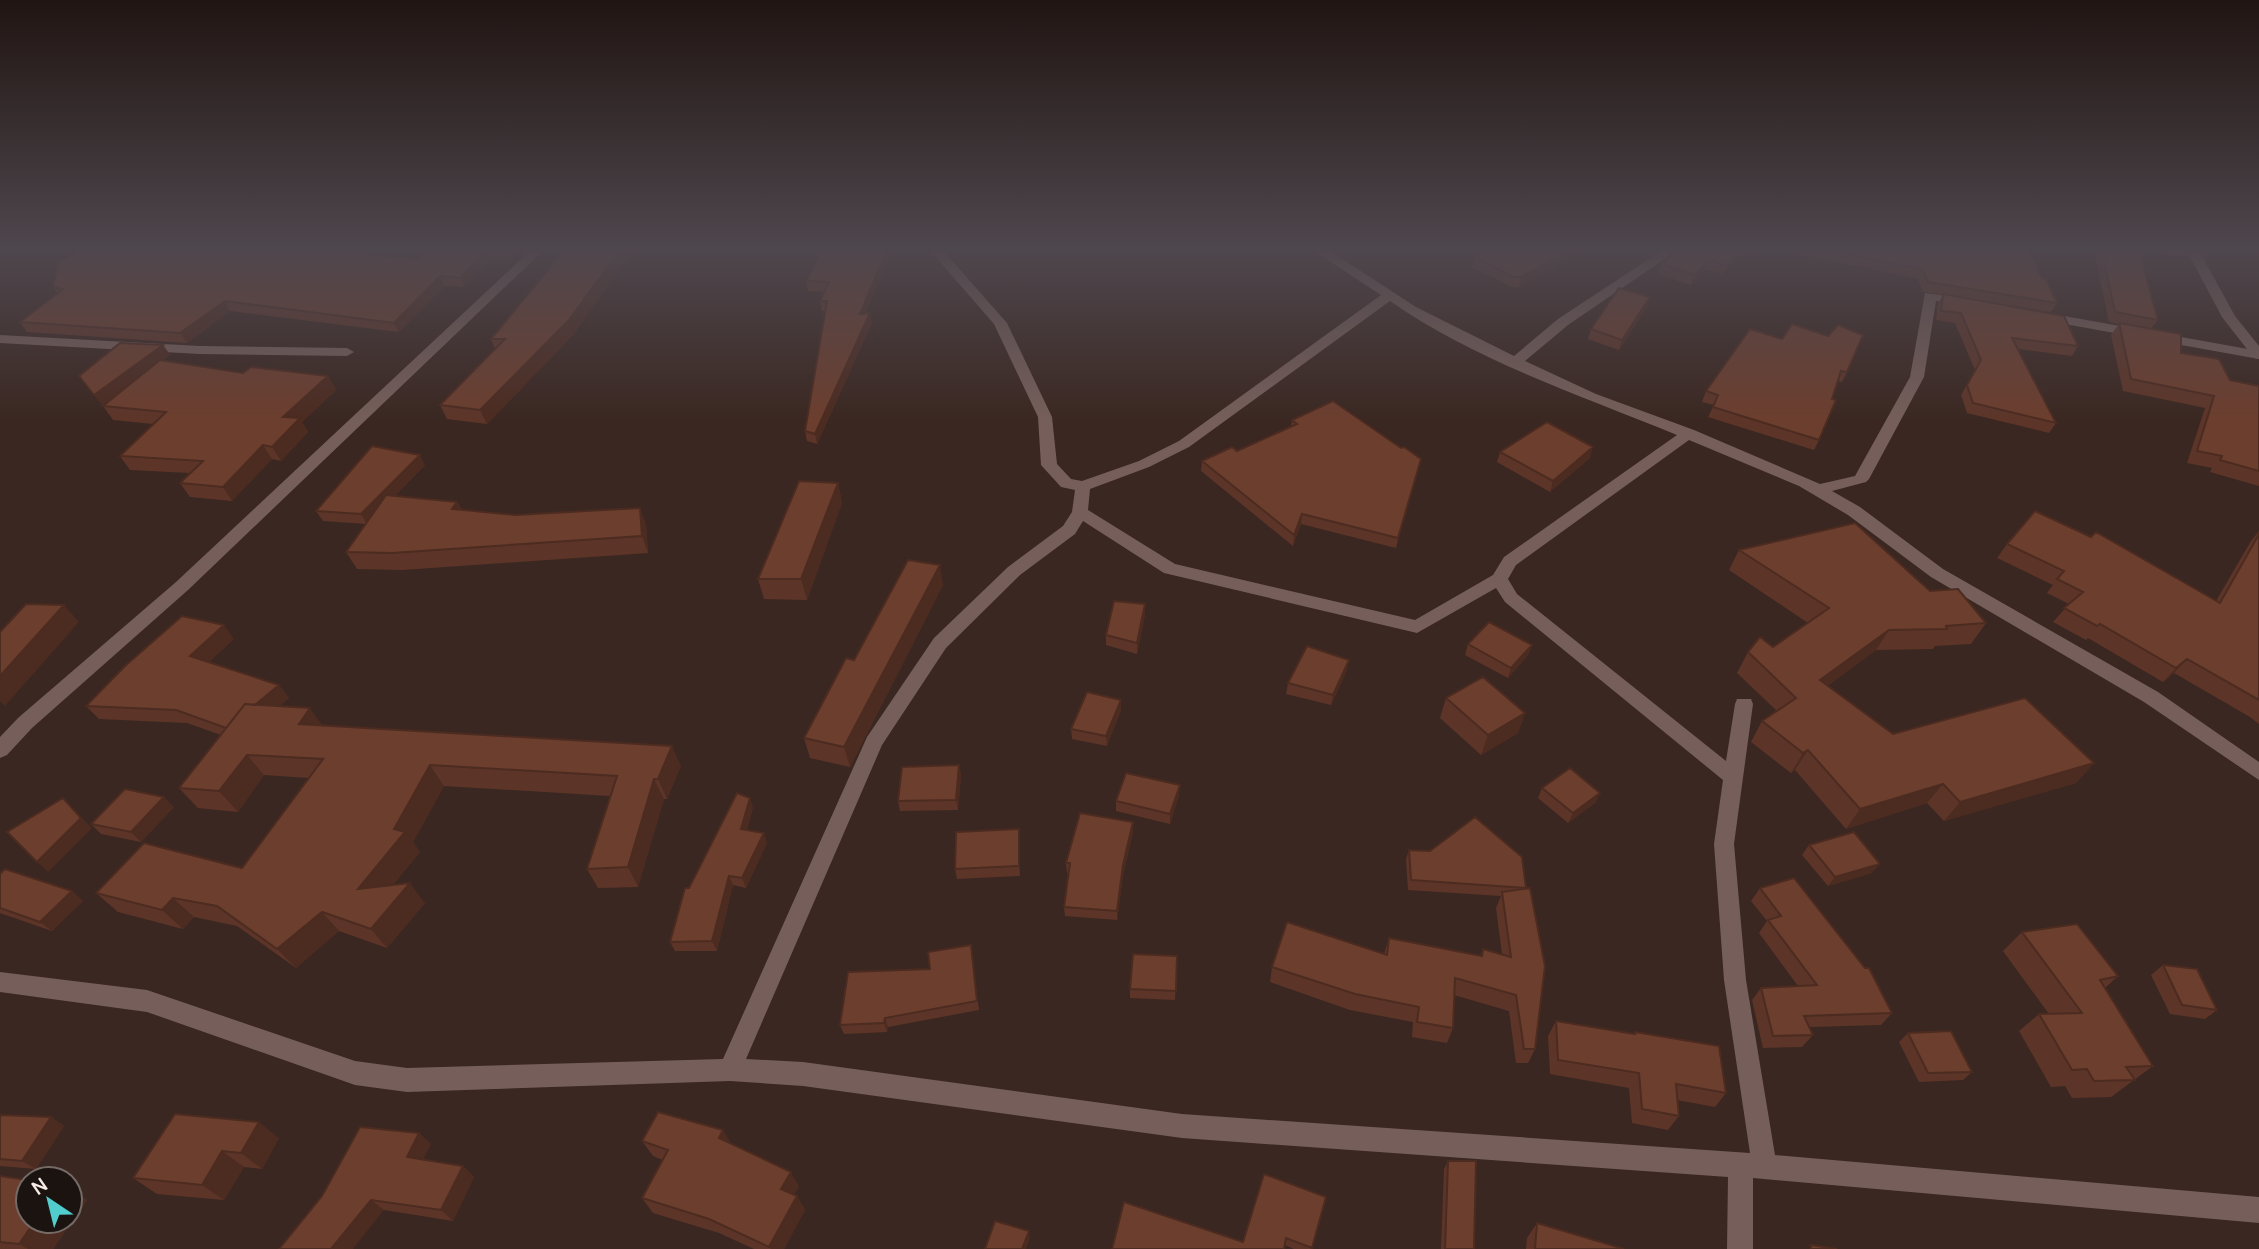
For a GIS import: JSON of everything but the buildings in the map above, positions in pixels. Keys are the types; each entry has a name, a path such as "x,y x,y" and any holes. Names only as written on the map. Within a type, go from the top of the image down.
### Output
{"street":[{"path":"0,750 25,723 182,586 302,475 480,305"},
{"path":"984,305 1000,323 1045,417 1049,465 1066,483 1083,486 1144,464 1184,444 1376,305"},
{"path":"1404,305 1591,397 1689,433 1818,490 1854,512 1937,573 2151,697 2259,772"},
{"path":"1516,362 1563,322 1588,305"},
{"path":"1818,490 1861,479 1917,377 1929,305"},
{"path":"2223,305 2259,355"},
{"path":"2026,313 2259,355"},
{"path":"0,339 200,350 347,352"},
{"path":"1080,512 1170,569 1417,627 1499,579 1510,561 1689,433"},
{"path":"730,1070 874,743 940,643 1014,570 1069,530 1080,512 1083,486"},
{"path":"1499,579 1511,598 1734,778"},
{"path":"1740,1249 1753,1166 1724,844 1744,704"},
{"path":"0,982 147,1001 355,1073 407,1080 730,1070 803,1074 1182,1126 1753,1166 2259,1210"}]}
